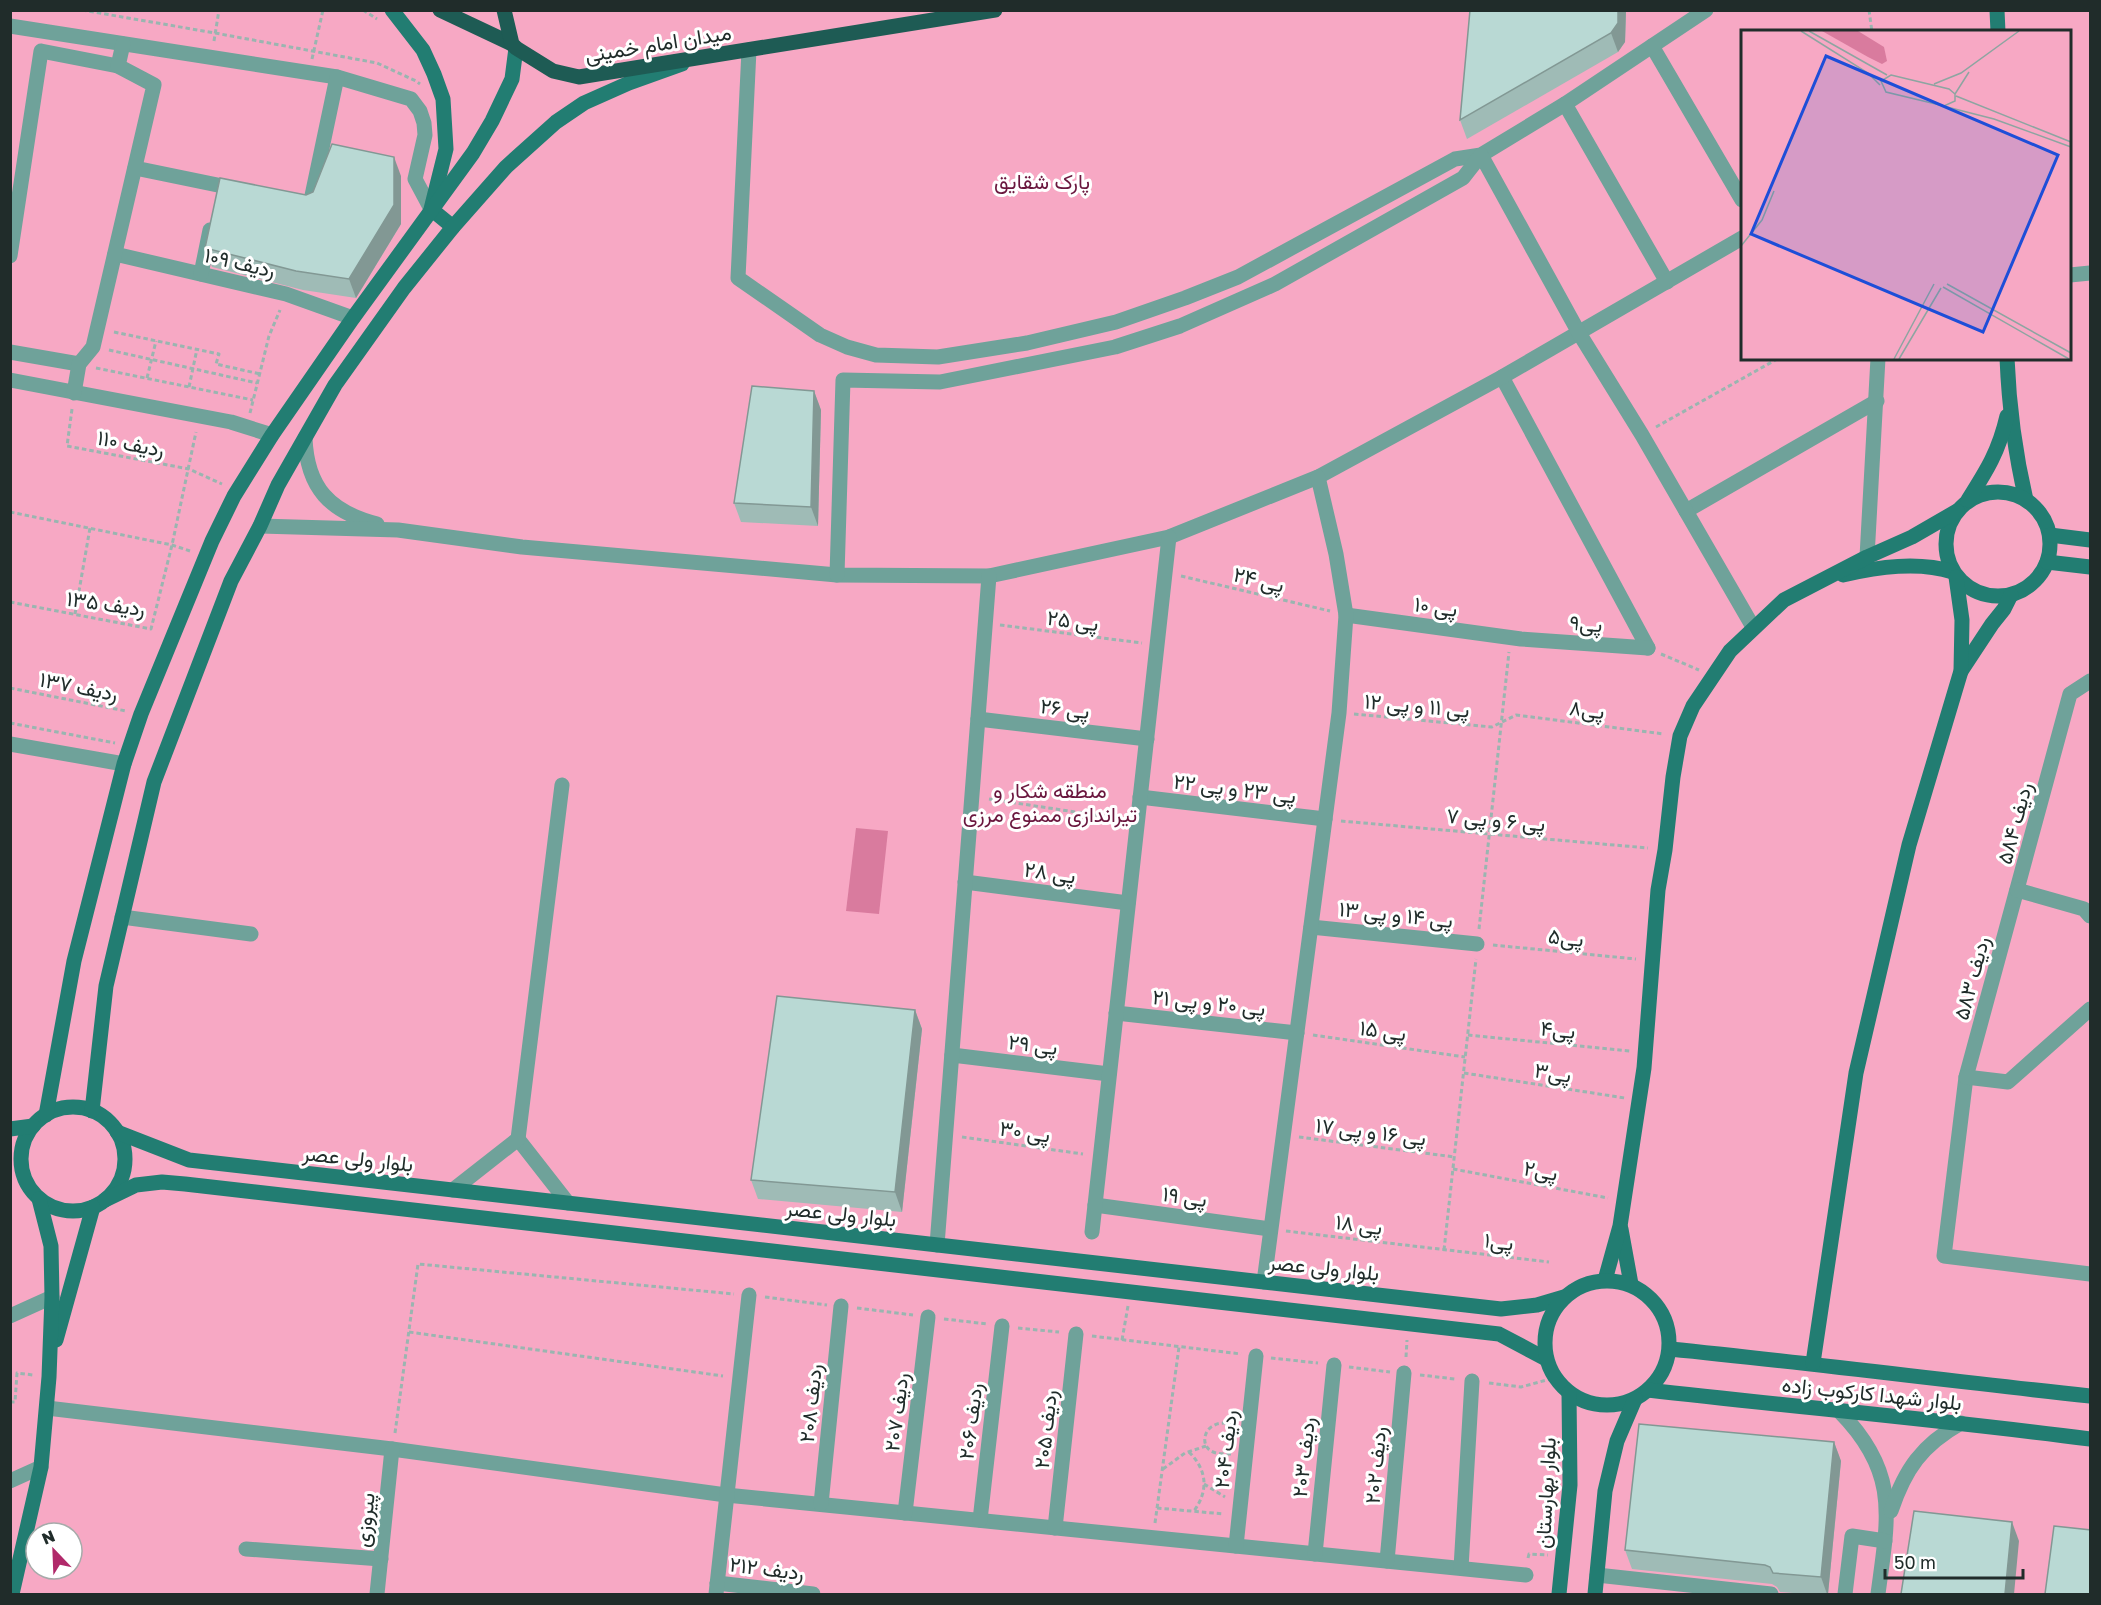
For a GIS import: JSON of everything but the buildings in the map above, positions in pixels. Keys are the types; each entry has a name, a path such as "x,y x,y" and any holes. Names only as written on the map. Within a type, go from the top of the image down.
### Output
{"main road":[{"name":"میدان امام خمینی","path":"440,10 514,46 554,71 579,77 995,10"},
{"path":"504,10 514,46"}],"street":[{"path":"392,10 423,50 444,99 446,149 431,208"},
{"path":"837,575 843,380 940,382 1115,347 1180,326 1275,284 1462,178 1481,155 1565,104 1706,10"},
{"path":"1997,10 1998,30"},
{"path":"10,26 337,77 411,99 420,111 424,123 424,135 415,179 431,208 453,227"},
{"path":"118,66 123,44"},
{"path":"46,1115 74,961 129,746 206,557 237,491 272,435 472,153 492,121 512,79 514,46"},
{"path":"1652,46 1741,197"},
{"path":"748,50 738,278 820,334 847,347 876,355 938,357 1027,343 1116,322 1185,298 1238,276 1455,159 1481,155"},
{"path":"10,256 41,51 118,66 154,85 93,347 79,364 74,393"},
{"path":"92,1111 106,986 154,782 231,581 260,526 278,485 335,385 404,288 453,227 506,167 556,122 593,99 697,58"},
{"path":"287,200 310,205 337,77"},
{"path":"1565,104 1667,282"},
{"path":"1481,155 1579,333 1642,435 1753,627"},
{"path":"135,168 218,191 253,193"},
{"path":"201,274 212,219"},
{"path":"260,526 398,530 522,547 837,575 989,576 1169,537 1318,477 1502,377 1741,239"},
{"name":"ردیف ۱۰۹","path":"115,254 286,294 353,318"},
{"path":"2071,275 2091,273"},
{"path":"10,352 79,364"},
{"path":"1867,557 1878,360"},
{"path":"2007,360 2010,408 2026,500"},
{"path":"1502,377 1648,648"},
{"path":"10,380 200,416 272,435"},
{"path":"1686,511 1877,401"},
{"path":"1605,1280 1620,1226 1645,1053 1658,891 1680,736 1694,706 1730,651 1784,600 1819,580 1912,537 1962,507 1981,495 1996,492 2012,494 2026,500 2042,515 2050,535 2050,549 2048,562 2039,577 2026,588 2011,595 1996,597 1981,594 1967,587 1955,574 1948,561 1946,535 1962,507 1991,464 2001,442 2010,408"},
{"path":"305,438 306,457 311,475 320,491 333,505 349,515 398,530"},
{"path":"1264,1282 1339,713 1346,615 1336,554 1318,477"},
{"path":"2050,535 2091,540"},
{"path":"1092,1232 1169,537"},
{"path":"2048,562 2091,567"},
{"path":"1819,580 1871,569 1938,567 1955,574"},
{"path":"1813,1364 1856,1073 1909,845 1960,671 1962,620 1955,574"},
{"path":"937,1245 989,576"},
{"path":"1960,671 2004,609 2011,595"},
{"name":"پی ۱۰","path":"1346,615 1521,639"},
{"name":"پی۹","path":"1521,639 1648,648"},
{"name":"ردیف ۵۸۴","path":"2017,890 2070,694 2091,681"},
{"name":"پی ۲۶","path":"978,719 1147,739"},
{"path":"10,744 124,764"},
{"path":"453,1190 518,1139 562,785"},
{"name":"پی ۲۳ و پی ۲۲","path":"1140,797 1325,819"},
{"name":"پی ۲۸","path":"965,882 1128,903"},
{"path":"2017,890 2084,909 2091,916"},
{"name":"ردیف ۵۸۳","path":"2017,890 1966,1077 1944,1256 2091,1274"},
{"path":"122,917 251,934"},
{"name":"پی ۱۴ و پی ۱۳","path":"1311,927 1477,944"},
{"path":"1966,1077 2008,1082 2091,1009"},
{"name":"پی ۲۰ و پی ۲۱","path":"1116,1013 1297,1033"},
{"name":"پی ۲۹","path":"952,1055 1109,1074"},
{"path":"49,1370 99,1204 118,1186 124,1168 124,1149 117,1132 106,1119 92,1111 77,1107 60,1109 46,1115 33,1126 25,1140 21,1156 22,1172 29,1187 39,1199 51,1207 65,1211 79,1211 99,1204 136,1185 162,1182 1500,1334 1546,1359"},
{"path":"10,1129 33,1126"},
{"name":"بلوار ولی عصر","path":"117,1132 189,1160 1501,1308 1537,1305 1564,1297"},
{"path":"518,1139 568,1203"},
{"path":"10,1178 29,1187"},
{"path":"11,1594 41,1467 47,1408 52,1297 51,1246 39,1199"},
{"name":"پی ۱۹","path":"1095,1205 1270,1229"},
{"path":"1620,1226 1631,1284"},
{"path":"1605,1280 1631,1284 1653,1300 1667,1323 1670,1349 1666,1365 1659,1378 1635,1399 1612,1406 1589,1403 1569,1393 1554,1378 1546,1359 1544,1342 1546,1325 1553,1310 1564,1297 1583,1285 1605,1280"},
{"path":"716,1589 749,1295"},
{"path":"10,1316 52,1297"},
{"name":"ردیف ۲۰۸","path":"820,1504 841,1306"},
{"name":"ردیف ۲۰۷","path":"905,1513 928,1317"},
{"name":"ردیف ۲۰۶","path":"980,1520 1002,1326"},
{"name":"ردیف ۲۰۵","path":"1055,1528 1076,1334"},
{"name":"بلوار شهدا کارکوب زاده","path":"1670,1349 2091,1396"},
{"name":"ردیف ۲۰۴","path":"1236,1546 1256,1356"},
{"name":"ردیف ۲۰۳","path":"1315,1554 1334,1365"},
{"name":"ردیف ۲۰۲","path":"1387,1561 1404,1373"},
{"path":"1461,1568 1472,1382"},
{"name":"بلوار شهدا کارکوب زاده","path":"1648,1390 2091,1439"},
{"name":"بلوار بهارستان","path":"1559,1594 1570,1485 1569,1393"},
{"path":"1595,1594 1605,1491 1617,1441 1635,1399"},
{"path":"47,1408 392,1449 726,1495 1526,1575"},
{"path":"1840,1412 1863,1438 1876,1461 1884,1485 1888,1520"},
{"path":"1878,1594 1888,1520 1897,1491 1912,1463 1934,1440 1961,1423"},
{"name":"پیروزی","path":"377,1594 392,1449"},
{"path":"10,1481 41,1467"},
{"path":"1845,1594 1852,1536 1885,1541"},
{"path":"246,1549 381,1559"},
{"path":"1597,1575 1771,1594"},
{"name":"ردیف ۲۱۲","path":"716,1589 813,1594"}],"path":[{"path":"82,10 376,63 422,86"},
{"path":"211,57 219,10"},
{"path":"309,73 323,10"},
{"path":"1869,10 1872,30"},
{"path":"247,427 269,336 286,294"},
{"path":"97,328 219,354 216,364 260,374"},
{"path":"147,378 156,341"},
{"path":"93,347 257,383"},
{"path":"189,387 197,350"},
{"path":"1642,435 1775,360"},
{"path":"79,364 253,400"},
{"name":"ردیف ۱۱۰","path":"74,393 68,446 189,469 237,491"},
{"path":"172,545 200,416"},
{"path":"10,512 172,545 206,557"},
{"path":"75,614 90,528"},
{"name":"ردیف ۱۳۵","path":"10,602 151,629 172,545"},
{"name":"پی ۲۴","path":"1165,573 1346,615"},
{"name":"پی ۲۵","path":"986,624 1157,645"},
{"path":"1648,648 1712,676"},
{"name":"ردیف ۱۳۷","path":"10,688 141,714"},
{"name":"پی ۱۱ و پی ۱۲","path":"1339,713 1492,727"},
{"name":"پی۸","path":"1492,727 1516,715 1680,736"},
{"path":"10,723 129,746"},
{"path":"972,796 1138,821"},
{"name":"پی ۶ و پی ۷","path":"1325,819 1665,850"},
{"name":"پی۵","path":"1477,944 1652,961"},
{"name":"پی ۱۵","path":"1297,1033 1465,1057"},
{"name":"پی۴","path":"1468,1035 1645,1053"},
{"name":"پی۳","path":"1464,1073 1638,1100"},
{"name":"پی ۳۰","path":"946,1134 1100,1156"},
{"name":"پی ۱۶ و پی ۱۷","path":"1283,1135 1455,1157"},
{"name":"پی۲","path":"1453,1169 1623,1201"},
{"name":"پی ۱۸","path":"1270,1229 1444,1250"},
{"name":"پی۱","path":"1444,1250 1549,1262"},
{"path":"392,1449 418,1264 749,1295 1521,1387 1554,1378"},
{"path":"1122,1340 1131,1292"},
{"path":"1404,1373 1409,1323"},
{"path":"409,1332 740,1378"},
{"path":"1153,1538 1179,1347"},
{"path":"10,1402 15,1402 17,1373 49,1370"},
{"path":"1231,1454 1210,1450 1206,1446 1205,1434 1209,1427 1223,1423 1234,1424"},
{"path":"1162,1469 1189,1452 1206,1446"},
{"path":"1189,1452 1196,1459 1205,1476 1203,1492 1194,1511"},
{"path":"1204,1484 1226,1498"},
{"path":"1157,1508 1239,1516"},
{"path":"1526,1575 1529,1554 1563,1556"}],"green space":[{"name":"منطقه شکار و تیراندازی ممنوع مرزی","path":"11,11 2090,11 2090,1594 11,1594"}],"shaded area":[{"path":"856,828 888,831 879,914 846,911"}],"park label":[{"name":"پارک شقایق","path":"1042,181"}]}
